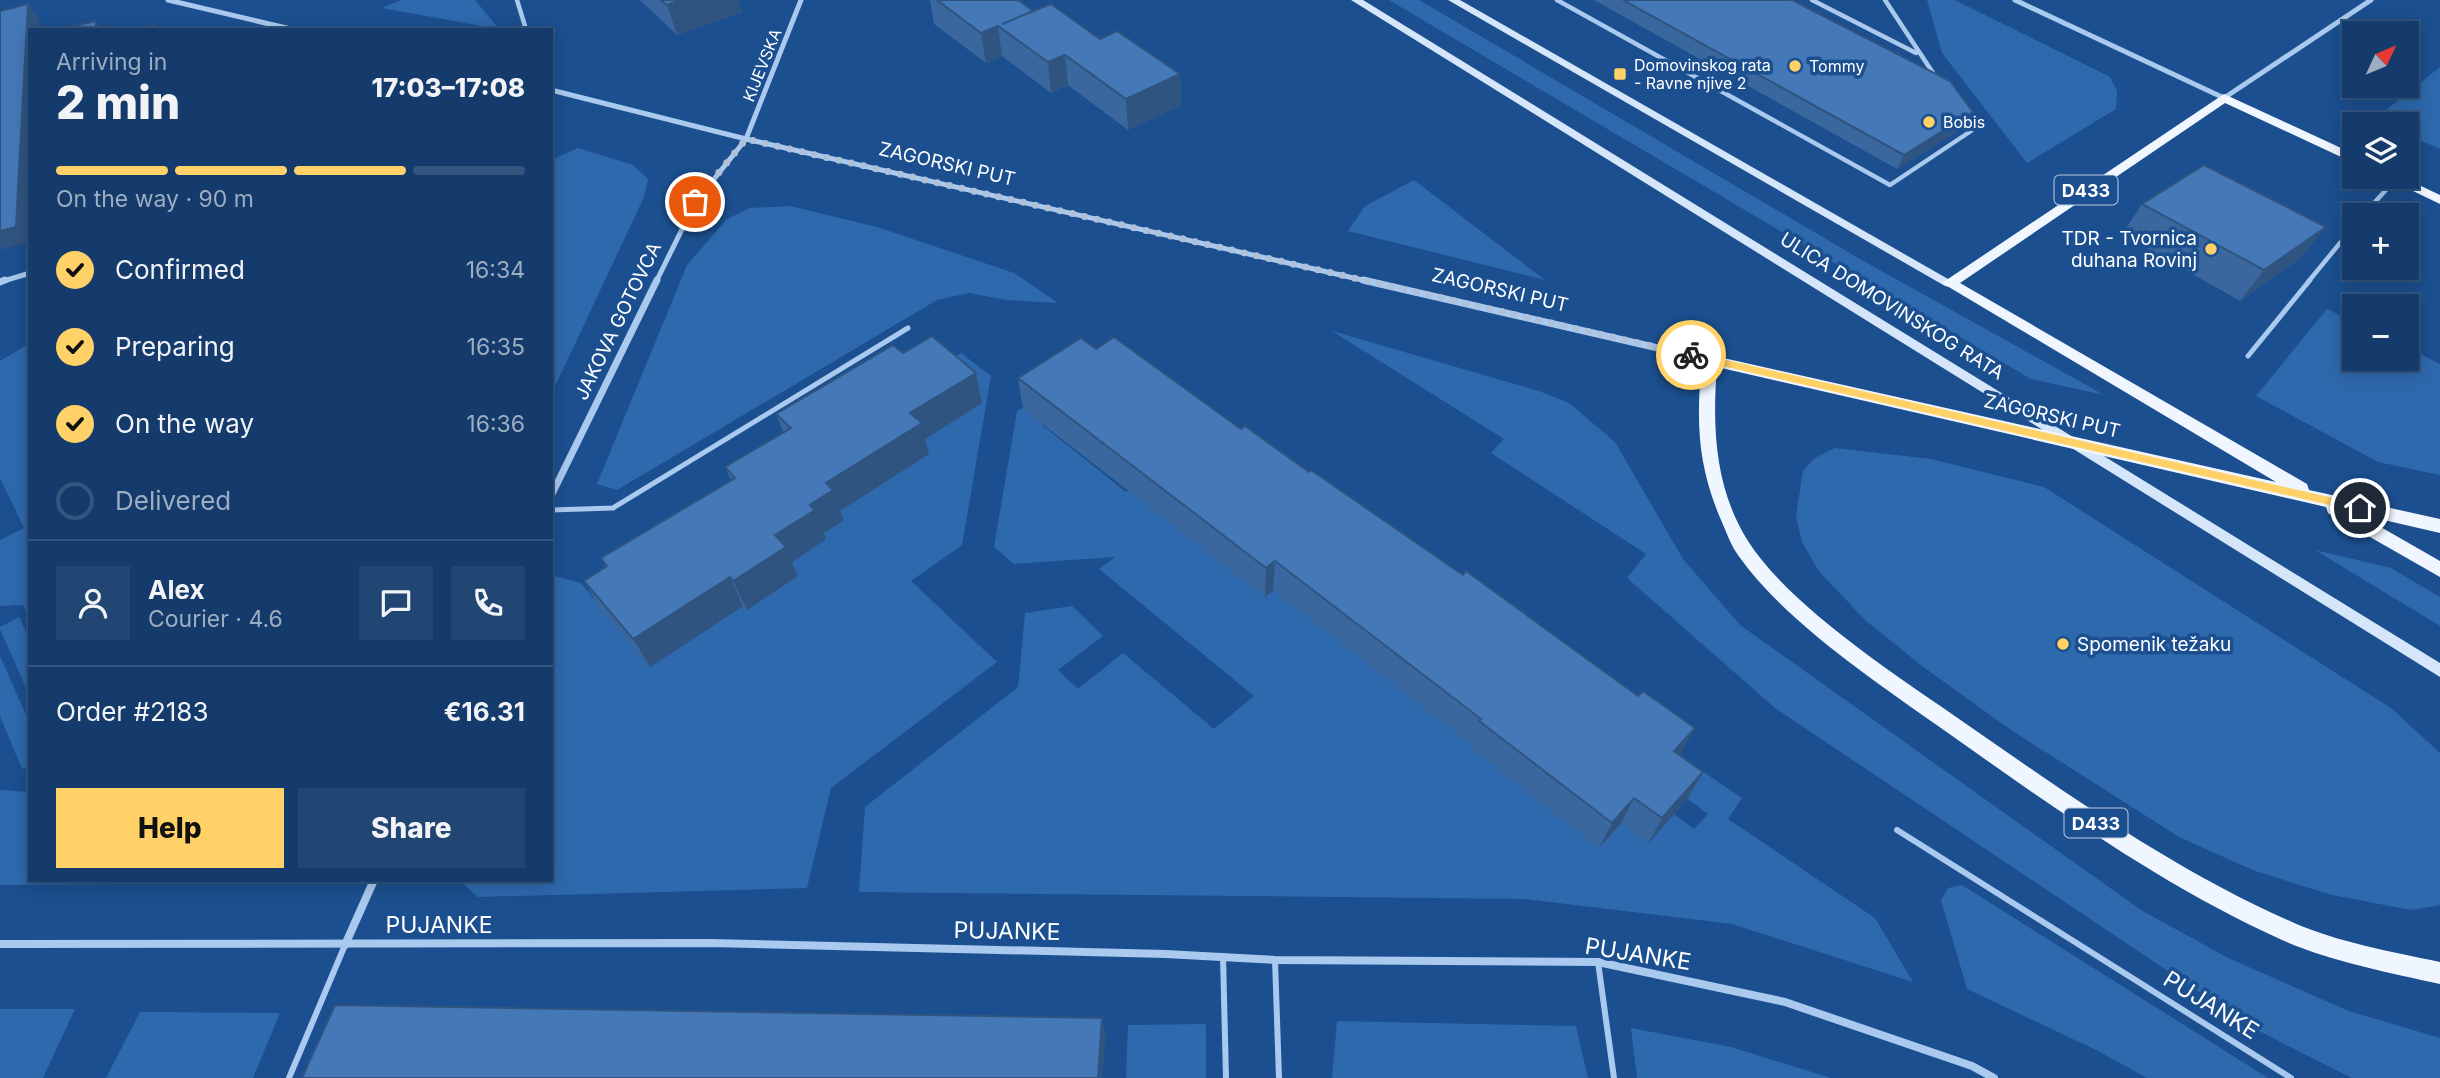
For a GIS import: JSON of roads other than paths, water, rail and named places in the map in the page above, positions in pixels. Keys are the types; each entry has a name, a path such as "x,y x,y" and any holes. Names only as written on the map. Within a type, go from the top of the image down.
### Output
{"main road":[{"name":"ULICA DOMOVINSKOG RATA","path":"1356,0 2440,671"},
{"path":"1452,0 1949,283 2440,570"},
{"path":"2224,98 2342,153"},
{"name":"D433","path":"1949,283 2224,98"},
{"path":"2417,189 2440,200"},
{"name":"D433","path":"1710,359 1706,402 1707,447 1718,492 1741,545 1788,601 1893,683 2047,791 2165,867 2288,932 2383,961 2440,973"},
{"name":"ZAGORSKI PUT","path":"1710,359 2440,526"}],"street":[{"path":"168,0 287,28"},
{"name":"KIJEVSKA","path":"746,139 801,0"},
{"path":"2015,0 2224,98 2371,0"},
{"name":"ZAGORSKI PUT","path":"553,90 746,139 1710,359"},
{"name":"JAKOVA GOTOVCA","path":"553,490 695,202 746,139"},
{"path":"0,282 28,274"},
{"path":"345,944 373,882"},
{"name":"PUJANKE","path":"0,944 711,943 1223,956 1275,960 1598,962 1785,1002 1972,1066 1994,1078"}],"lane":[{"path":"517,0 525,26"},
{"path":"1556,0 1890,185 1974,128 1959,107"},
{"path":"1812,0 1919,54"},
{"path":"1885,0 1943,86"},
{"path":"2373,203 2385,189"},
{"path":"2248,356 2342,241"},
{"path":"553,510 613,508 908,328"},
{"name":"PUJANKE","path":"1897,830 2291,1078"},
{"path":"289,1078 345,944"},
{"path":"1223,956 1226,1078"},
{"path":"1275,960 1279,1078"},
{"path":"1598,962 1614,1078"}],"place":[{"name":"Tommy","path":"1795,66"},
{"name":"Domovinskog rata - Ravne njive 2","path":"1620,74"},
{"name":"Bobis","path":"1929,122"},
{"name":"TDR - Tvornica duhana Rovinj","path":"2211,249"},
{"name":"Spomenik težaku","path":"2063,644"}]}
